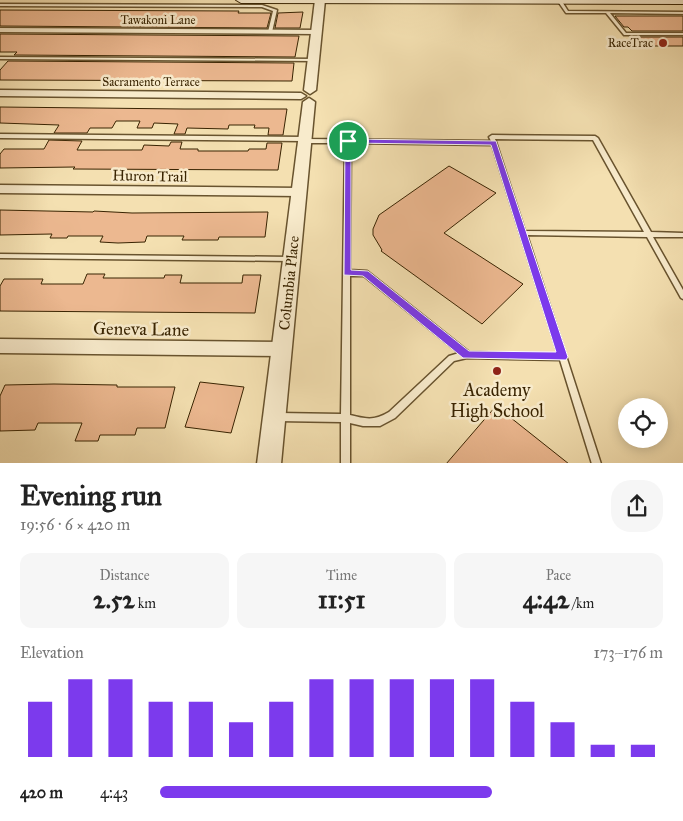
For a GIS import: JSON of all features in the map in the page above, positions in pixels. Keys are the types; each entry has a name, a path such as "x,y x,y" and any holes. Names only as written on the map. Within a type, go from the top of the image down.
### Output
{"main road":[{"path":"242,0 683,1"}],"street":[{"name":"Columbia Place","path":"269,463 305,140 307,96 314,60 320,0"},
{"name":"Tawakoni Lane","path":"0,30 317,32"},
{"name":"Sacramento Terrace","path":"0,93 307,96"},
{"name":"Huron Trail","path":"0,189 299,192"},
{"name":"Geneva Lane","path":"0,346 282,349"}],"lane":[{"path":"559,1 567,12 683,13"},
{"path":"640,1 650,13"},
{"path":"0,5 262,6 275,10 270,32"},
{"path":"607,12 625,34 683,34"},
{"path":"0,58 314,60"},
{"path":"0,136 494,143"},
{"path":"597,463 492,137 595,138 683,296"},
{"path":"345,463 348,141"},
{"path":"523,233 683,234"},
{"path":"0,256 292,259"},
{"path":"347,273 365,273 467,355"},
{"path":"274,417 346,418 363,422 380,422 392,414 452,358 467,355 563,357"}],"building":[{"path":"0,10 239,11 238,13 271,13 267,28 0,26"},
{"path":"303,12 300,28 275,28 278,13"},
{"path":"615,16 683,16 683,31 632,31 628,27 624,27"},
{"path":"0,34 299,36 295,57 14,55 17,52 0,52"},
{"name":"RaceTrac","path":"637,37 683,37 683,46 647,46"},
{"path":"8,61 294,63 292,81 0,80 0,70"},
{"path":"0,107 287,109 283,135 268,135 269,128 254,128 255,125 229,125 228,129 187,128 185,134 174,134 178,124 154,123 152,128 137,128 140,121 116,121 112,128 90,128 87,133 54,133 59,125 0,123"},
{"path":"49,140 82,141 77,150 142,150 144,145 169,146 171,142 182,142 180,149 248,151 249,149 266,149 267,143 282,143 278,170 73,169 75,167 0,168 0,154 4,149 44,149"},
{"path":"449,166 496,193 444,233 523,284 482,324 381,251 373,235 373,229 379,215"},
{"path":"0,210 132,213 268,212 265,237 219,237 218,240 182,240 184,236 147,236 145,242 118,243 100,242 103,236 50,238 52,234 0,235"},
{"path":"87,274 105,274 103,278 164,278 165,275 182,275 180,283 242,283 243,275 261,275 255,313 0,311 0,286 4,279 43,279 41,284 83,284"},
{"path":"200,382 244,387 231,433 185,427"},
{"path":"54,384 175,387 165,428 137,428 135,435 100,435 98,441 75,441 82,423 38,423 35,430 0,431 0,396 5,385"},
{"path":"496,406 568,463 447,463"}],"place":[{"name":"RaceTrac","path":"663,43"},
{"name":"Academy High School","path":"497,371"}],"route":[{"path":"348,141 494,143 563,357 467,355 365,273 347,273 348,141"}]}
